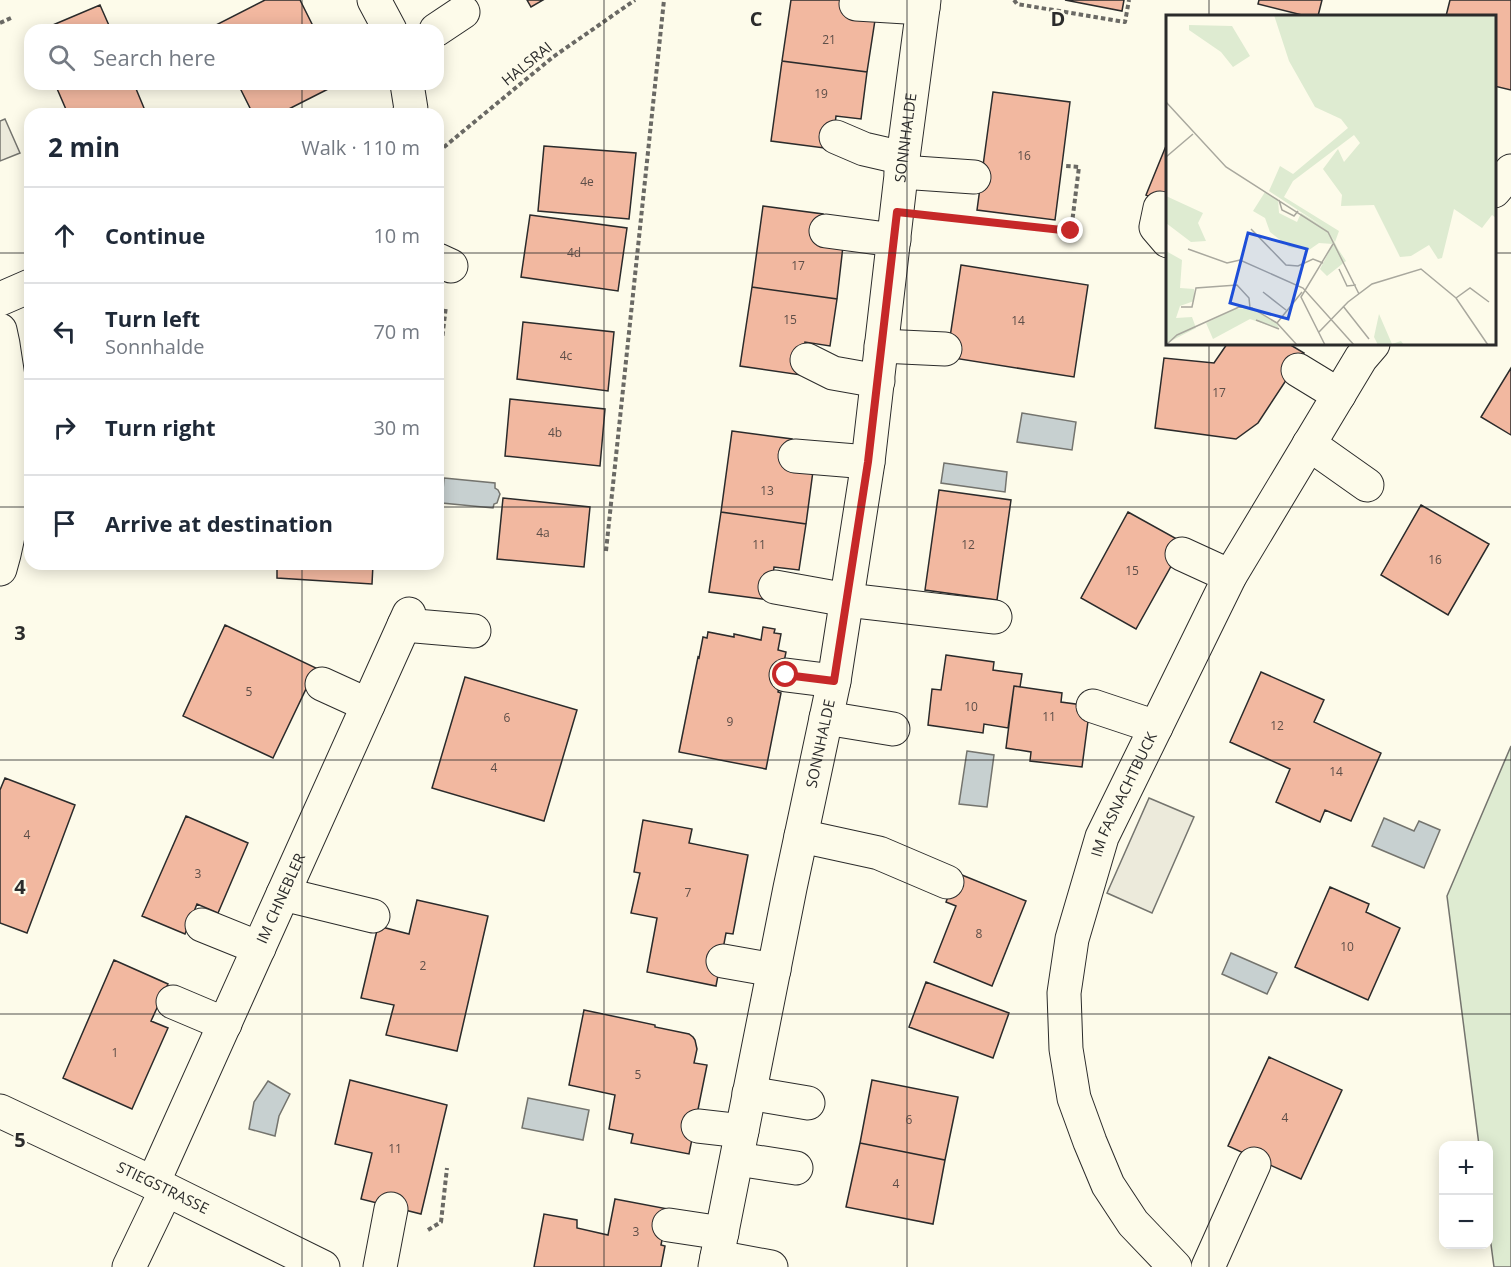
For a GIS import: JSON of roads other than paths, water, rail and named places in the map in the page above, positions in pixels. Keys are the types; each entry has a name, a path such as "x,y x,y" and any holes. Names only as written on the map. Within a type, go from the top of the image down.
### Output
{"street":[{"path":"374,0 387,24"},
{"path":"856,4 923,4"},
{"name":"SONNHALDE","path":"718,1252 834,681 868,462 923,4"},
{"path":"444,25 463,12"},
{"path":"408,90 411,108"},
{"path":"836,137 902,165 974,177"},
{"path":"1496,189 1511,171"},
{"path":"1160,208 1156,227 1166,240"},
{"path":"826,231 894,240"},
{"path":"0,299 24,289"},
{"path":"0,330 22,429 5,552 0,569"},
{"name":"IM FASNACHTBUCK","path":"1160,1262 1108,1185 1074,1098 1066,1049 1064,993 1072,939 1102,837 1230,576 1361,358 1372,345"},
{"path":"881,346 945,349"},
{"path":"807,360 833,373 878,381"},
{"path":"1298,370 1339,395"},
{"path":"1309,444 1367,485"},
{"path":"795,456 868,462"},
{"path":"1182,554 1230,576"},
{"path":"775,587 847,600 995,617"},
{"name":"IM CHNEBLER","path":"129,1267 225,1024 406,619 474,631"},
{"path":"786,675 834,681"},
{"path":"322,684 368,705"},
{"path":"1093,706 1156,727"},
{"path":"826,718 893,729"},
{"path":"801,836 879,852 947,882"},
{"path":"283,894 373,916"},
{"path":"202,925 259,948"},
{"path":"723,961 774,970"},
{"path":"173,1002 225,1024"},
{"path":"749,1093 808,1103"},
{"name":"STIEGSTRASSE","path":"0,1111 323,1267"},
{"path":"698,1126 796,1168"},
{"path":"1208,1267 1254,1164"},
{"path":"380,1267 391,1209"},
{"path":"669,1225 718,1252 771,1267"}]}
